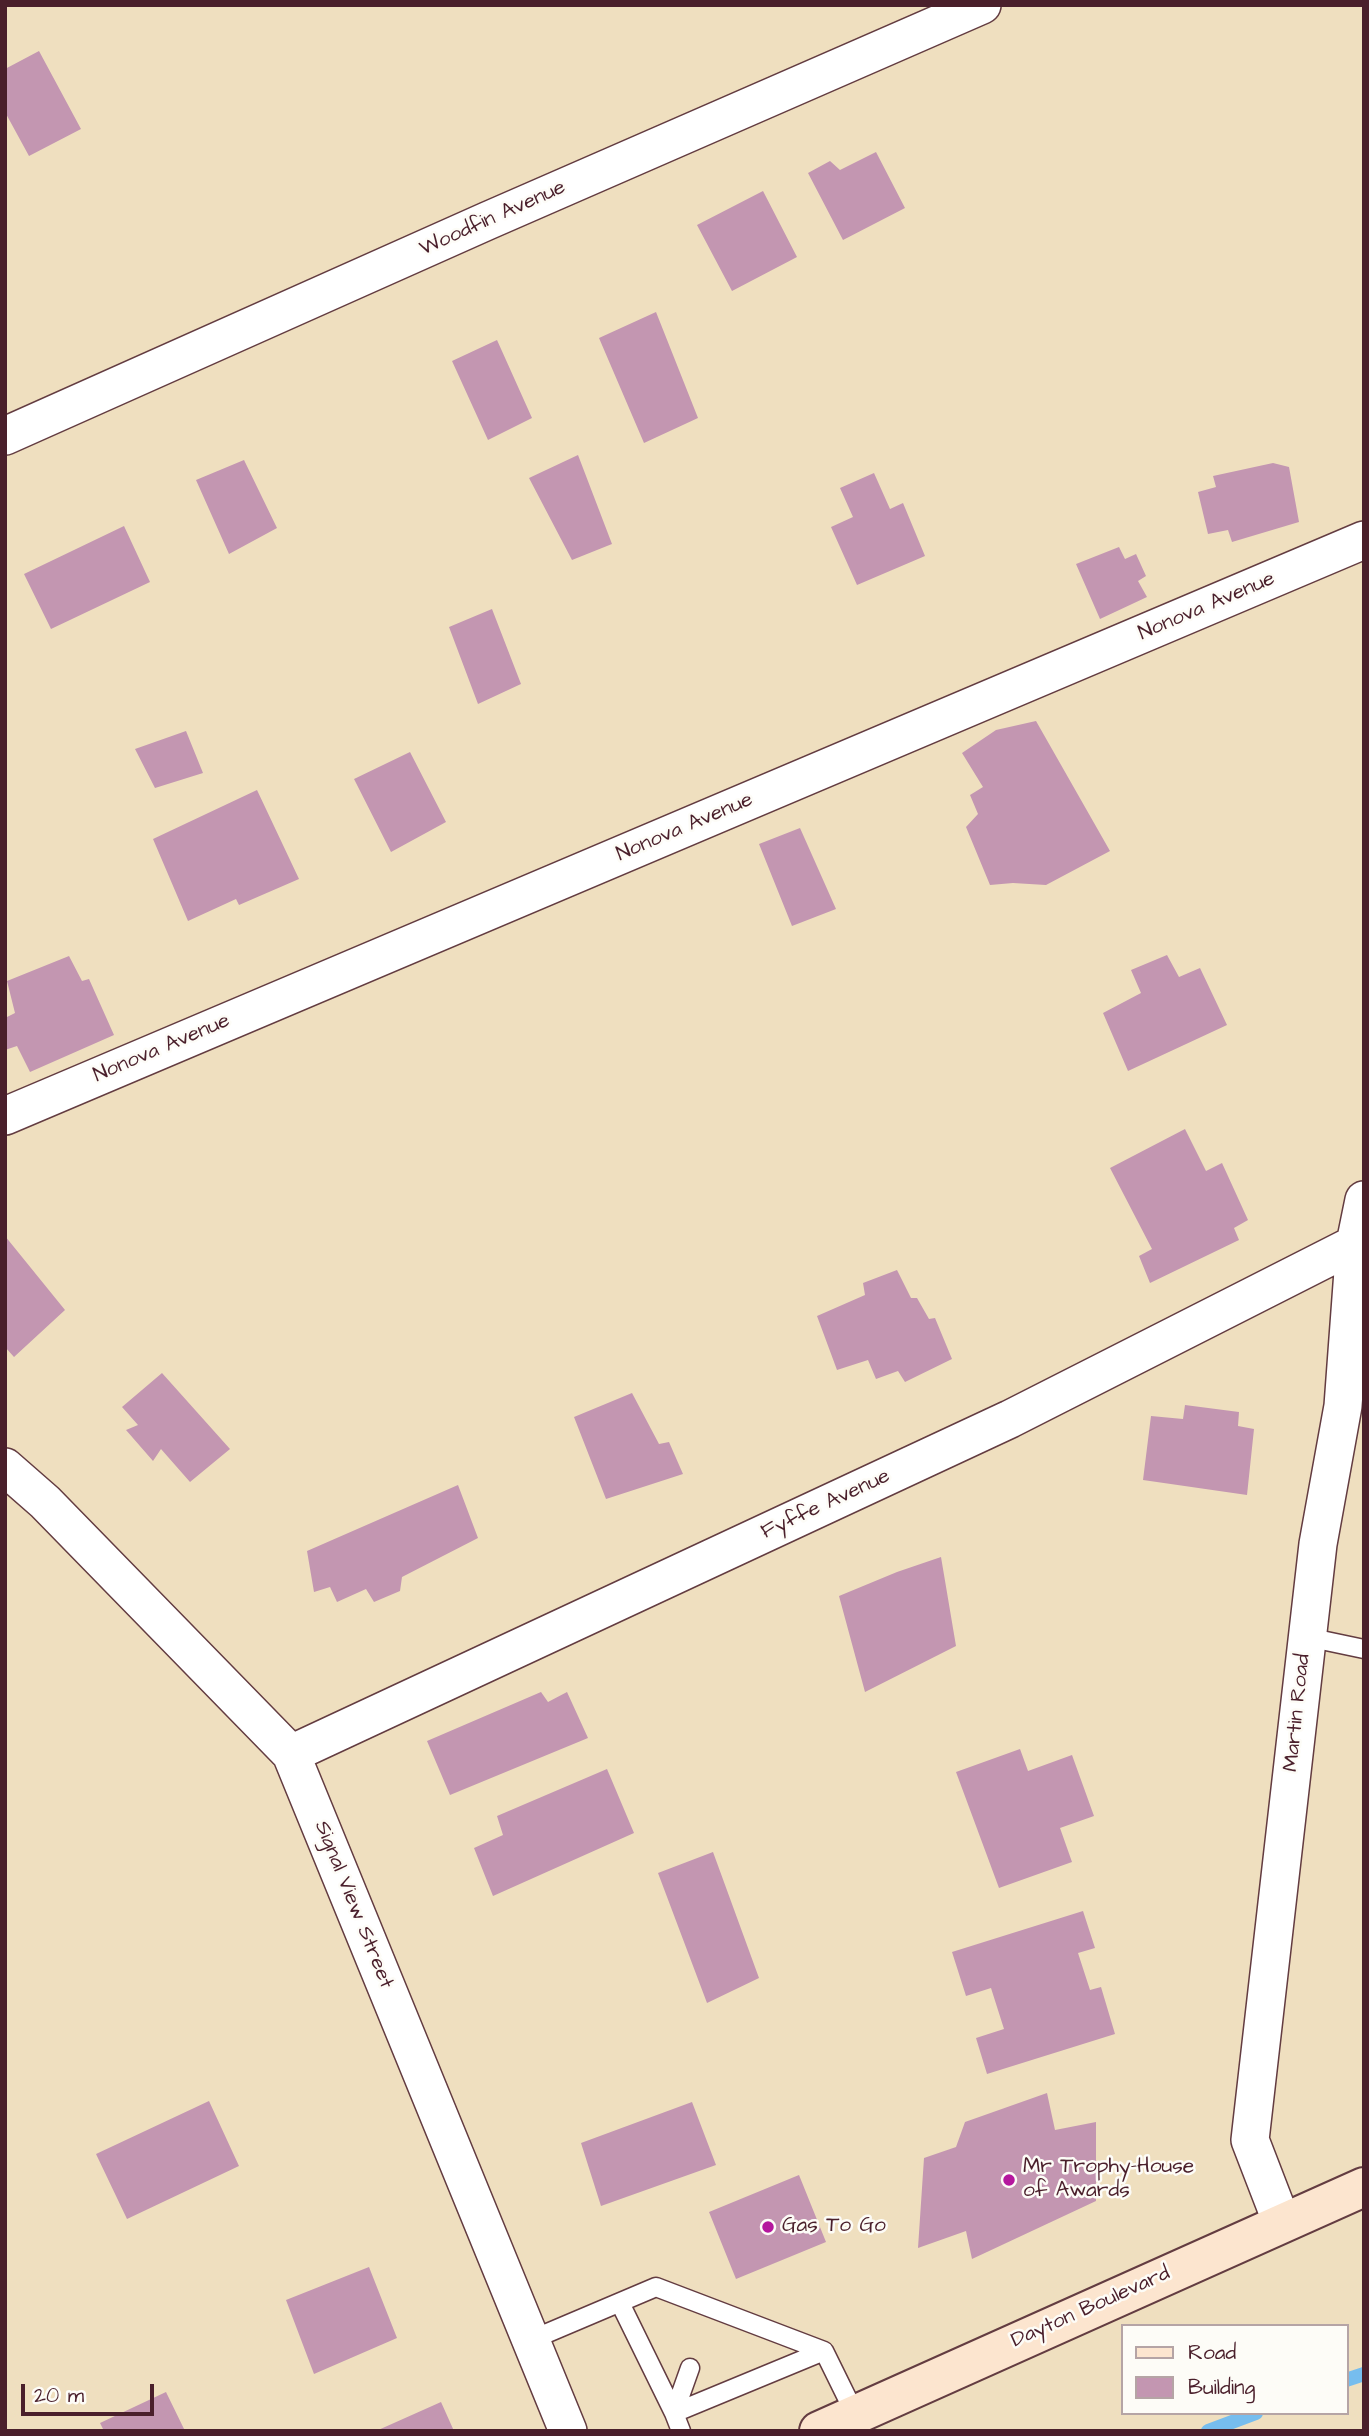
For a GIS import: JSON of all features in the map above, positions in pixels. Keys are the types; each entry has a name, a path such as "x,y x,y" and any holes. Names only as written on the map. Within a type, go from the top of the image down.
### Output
{"main road":[{"name":"Dayton Boulevard","path":"818,2431 1364,2187"}],"street":[{"name":"Woodfin Avenue","path":"5,436 487,221 982,5"},
{"name":"Nonova Avenue","path":"5,1116 1364,540"},
{"name":"Martin Road","path":"1282,2223 1250,2140 1318,1544 1343,1406 1355,1244 1364,1200"},
{"name":"Fyffe Avenue","path":"291,1754 1010,1419 1355,1244"},
{"name":"Signal View Street","path":"5,1467 45,1502 291,1754 568,2431"}],"lane":[{"path":"1307,1637 1364,1649"},
{"path":"531,2340 656,2287 710,2315 824,2351 855,2414"},
{"path":"620,2303 681,2431"},
{"path":"674,2413 824,2351"},
{"path":"674,2413 690,2368"}],"building":[{"path":"39,51 81,129 29,156 5,112 5,69"},
{"path":"876,152 905,208 843,240 808,173 830,161 840,170"},
{"path":"763,191 797,257 732,291 697,225"},
{"path":"656,312 698,418 644,443 599,338"},
{"path":"497,340 532,418 488,440 452,361"},
{"path":"578,455 612,544 572,560 529,478"},
{"path":"244,460 277,528 229,554 196,480"},
{"path":"1273,463 1289,467 1299,522 1232,542 1228,530 1208,534 1198,492 1216,487 1213,476"},
{"path":"874,473 890,509 903,503 925,556 857,585 831,527 853,517 840,488"},
{"path":"124,526 150,582 51,629 24,574"},
{"path":"1119,547 1125,559 1136,554 1146,576 1138,581 1147,597 1100,619 1076,564"},
{"path":"492,609 521,684 478,704 449,627"},
{"path":"1036,721 1110,851 1046,885 990,885 966,827 978,814 970,795 983,787 962,753 996,730"},
{"path":"186,731 203,773 155,788 135,749"},
{"path":"410,752 446,822 391,852 354,779"},
{"path":"257,790 299,879 239,905 236,899 188,921 153,839"},
{"path":"800,828 836,909 792,926 759,844"},
{"path":"1167,955 1179,977 1200,968 1227,1025 1128,1071 1103,1013 1141,993 1131,970"},
{"path":"69,956 82,981 89,979 114,1035 30,1072 17,1046 5,1050 5,1018 15,1013 7,981"},
{"path":"1185,1129 1206,1171 1222,1163 1248,1220 1234,1228 1239,1240 1150,1283 1139,1256 1152,1249 1110,1168"},
{"path":"5,1236 65,1310 14,1357 5,1347"},
{"path":"897,1270 911,1298 917,1298 929,1319 935,1318 952,1359 905,1382 898,1371 876,1379 868,1360 837,1370 817,1316 865,1295 863,1283"},
{"path":"162,1373 230,1449 190,1482 161,1449 153,1461 126,1430 138,1425 122,1407"},
{"path":"632,1393 659,1444 669,1442 683,1474 606,1499 574,1417"},
{"path":"1185,1405 1239,1412 1238,1426 1254,1429 1247,1495 1143,1480 1151,1416 1183,1419"},
{"path":"458,1485 478,1538 402,1577 400,1591 374,1602 366,1589 337,1602 330,1587 314,1592 307,1551"},
{"path":"941,1557 956,1646 865,1692 839,1596"},
{"path":"541,1692 548,1702 567,1692 588,1738 450,1795 427,1741"},
{"path":"1020,1749 1028,1771 1072,1755 1094,1816 1060,1828 1072,1862 999,1888 956,1772"},
{"path":"607,1769 634,1833 493,1896 474,1848 503,1835 497,1816"},
{"path":"713,1852 759,1978 707,2003 658,1873"},
{"path":"1083,1911 1095,1948 1078,1953 1090,1990 1101,1987 1115,2034 987,2074 976,2038 1004,2029 991,1988 966,1996 952,1952"},
{"name":"Mr Trophy-House of Awards","path":"1047,2093 1055,2130 1096,2122 1096,2201 972,2259 966,2231 918,2248 924,2158 956,2147 965,2122"},
{"path":"209,2101 239,2166 127,2219 96,2154"},
{"path":"692,2102 716,2165 601,2206 581,2143"},
{"name":"Gas To Go","path":"799,2175 826,2242 736,2279 709,2212"},
{"path":"369,2267 397,2338 314,2374 286,2300"},
{"path":"166,2392 185,2431 104,2431 100,2423"},
{"path":"441,2402 454,2431 376,2431"}],"waterway":[{"path":"1348,2379 1364,2374"},
{"path":"1208,2431 1251,2415"}],"place":[{"name":"Mr Trophy-House of Awards","path":"1009,2180"},
{"name":"Gas To Go","path":"768,2227"}]}
